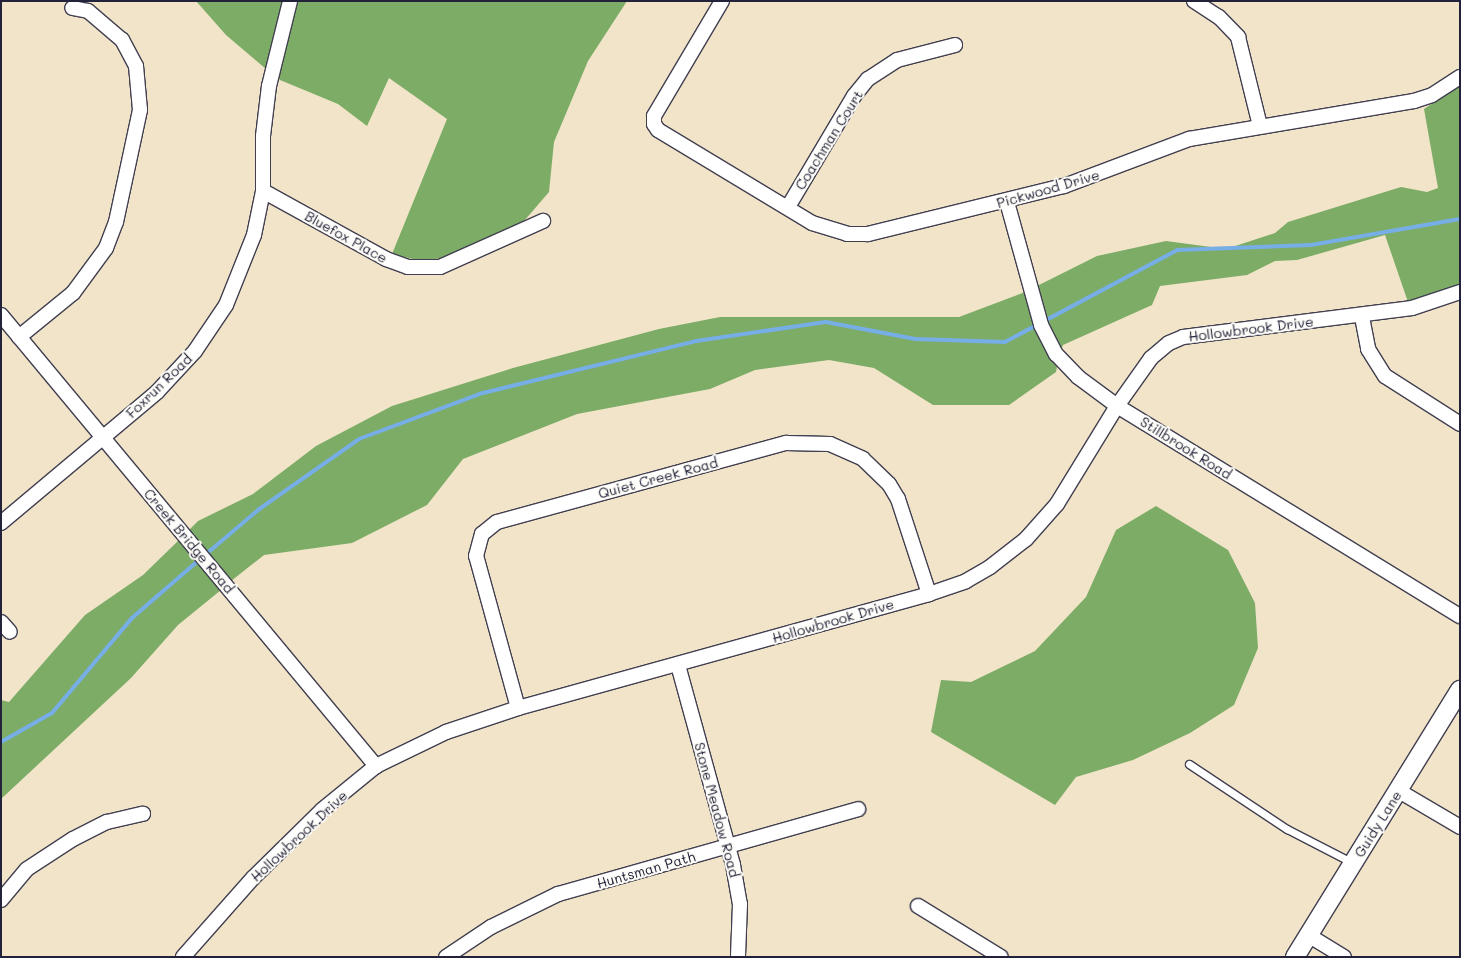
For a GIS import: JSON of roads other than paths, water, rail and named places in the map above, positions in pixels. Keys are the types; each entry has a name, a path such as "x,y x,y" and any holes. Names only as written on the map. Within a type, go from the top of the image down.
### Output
{"street":[{"name":"Foxrun Road","path":"1,523 103,438 177,372 211,329 238,281 254,235 263,191 263,136 269,86 290,1"},
{"name":"Pickwood Drive","path":"722,1 654,116 654,124 658,130 812,223 854,234 1008,202 1064,186 1189,140 1260,126 1414,102 1432,96 1460,77"},
{"path":"1194,1 1219,16 1238,37 1260,126"},
{"path":"19,337 78,288 106,248 116,222 140,110 140,80 126,46 98,17 88,11 72,8"},
{"name":"Coachman Court","path":"788,207 854,96 868,80 897,60 955,45"},
{"name":"Bluefox Place","path":"263,191 386,259 416,268 440,267 543,222"},
{"name":"Stillbrook Road","path":"1008,202 1041,325 1049,344 1078,377 1117,406 1460,616"},
{"name":"Hollowbrook Drive","path":"183,957 267,864 322,810 376,766 446,732 518,708 930,594 974,576 1026,539 1057,504 1117,406 1151,358 1184,337 1362,317 1412,308 1460,292"},
{"name":"Creek Bridge Road","path":"1,315 376,766"},
{"path":"1362,317 1368,349 1385,376 1460,424"},
{"name":"Quiet Creek Road","path":"518,708 476,556 482,534 498,522 786,443 830,444 863,459 889,484 898,499 930,594"},
{"name":"Stone Meadow Road","path":"678,665 729,847 740,904 738,957"},
{"name":"Guidy Lane","path":"1295,957 1460,690"},
{"path":"1399,791 1460,827"},
{"name":"Huntsman Path","path":"446,957 490,927 558,894 858,809"},
{"path":"1,900 27,870 73,839 107,822 143,814"},
{"path":"918,906 1002,957"},
{"path":"1308,935 1344,957"}],"lane":[{"path":"1189,764 1287,829 1353,863"}],"waterway":[{"path":"205,555 258,510 359,439 483,393 696,341 826,322 915,339 1005,342 1177,250 1311,245 1460,219"},
{"path":"1,742 52,713 132,618 199,560"}]}
